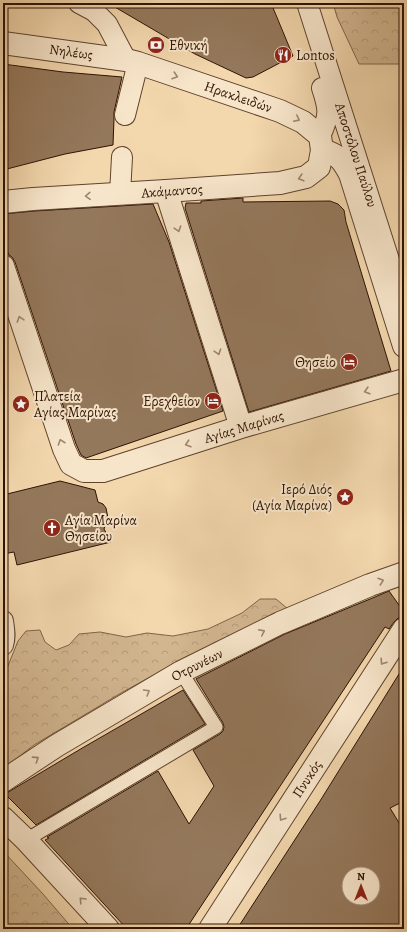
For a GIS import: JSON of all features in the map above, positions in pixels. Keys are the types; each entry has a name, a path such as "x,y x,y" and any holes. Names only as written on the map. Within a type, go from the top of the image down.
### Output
{"street":[{"path":"79,3 94,12 107,24 132,62 125,115"},
{"name":"Αποστόλου Παύλου","path":"294,3 327,102 328,114 321,143 343,161 350,174 404,346"},
{"name":"Αποστόλου Παύλου","path":"307,3 404,307"},
{"name":"Νηλέως","path":"3,42 132,62"},
{"name":"Ηρακλειδών","path":"132,62 280,111 303,122 321,143"},
{"name":"Ακάμαντος","path":"3,202 280,183 306,177 319,167 321,143"},
{"path":"120,194 122,157"},
{"path":"166,191 241,427"},
{"name":"Αγίας Μαρίνας","path":"3,266 64,449 71,464 84,471 103,471 241,427 404,380"},
{"name":"Οτρυνέων","path":"3,781 56,746 181,672 280,622 370,585 404,573"},
{"path":"3,621 5,631 3,644"},
{"name":"Πνυκός","path":"210,929 404,629"},
{"path":"3,818 26,840 108,929"}],"lane":[{"path":"26,840 216,727 181,672"}],"green space":[{"path":"333,3 404,3 404,64 359,64 337,17"},
{"path":"260,599 276,599 288,609 266,622 188,656 121,693 34,745 3,769 3,678 18,641 26,631 40,630 45,642 56,650 69,645 79,634 100,632 126,637 147,633 173,636 208,629 242,613"},
{"path":"3,851 43,894 73,929 3,929"}],"building":[{"path":"108,3 271,3 293,56 253,77 246,78 195,54"},
{"path":"3,64 63,72 122,77 114,112 113,145 65,154 3,170"},
{"path":"243,198 243,202 330,201 338,204 344,210 346,222 391,371 249,412 185,208 186,203 201,203 201,201"},
{"path":"153,204 169,242 223,411 86,458 81,455 76,444 15,262 9,255 3,241 3,214"},
{"name":"Αγία Μαρίνα Θησείου","path":"60,481 95,490 98,502 103,504 106,508 108,518 104,529 111,542 17,565 14,552 3,554 3,495"},
{"path":"389,591 404,612 404,617 398,618 389,629 385,627 186,929 127,929 45,840 49,838 47,837 158,771 189,824 214,786 193,750 220,734 224,727 196,679 285,634"},
{"path":"404,666 404,801 390,808 404,831 404,929 237,929 320,801"},
{"path":"183,690 205,724 36,825 5,794 84,747"}],"place":[{"name":"Εθνική","path":"156,45"},
{"name":"Lontos","path":"283,55"},
{"name":"Θησείο","path":"349,362"},
{"name":"Ερεχθείον","path":"213,401"},
{"name":"Πλατεία Αγίας Μαρίνας","path":"21,404"},
{"name":"Ιερό Διός (Αγία Μαρίνα)","path":"345,497"},
{"name":"Αγία Μαρίνα Θησείου","path":"52,528"}]}
